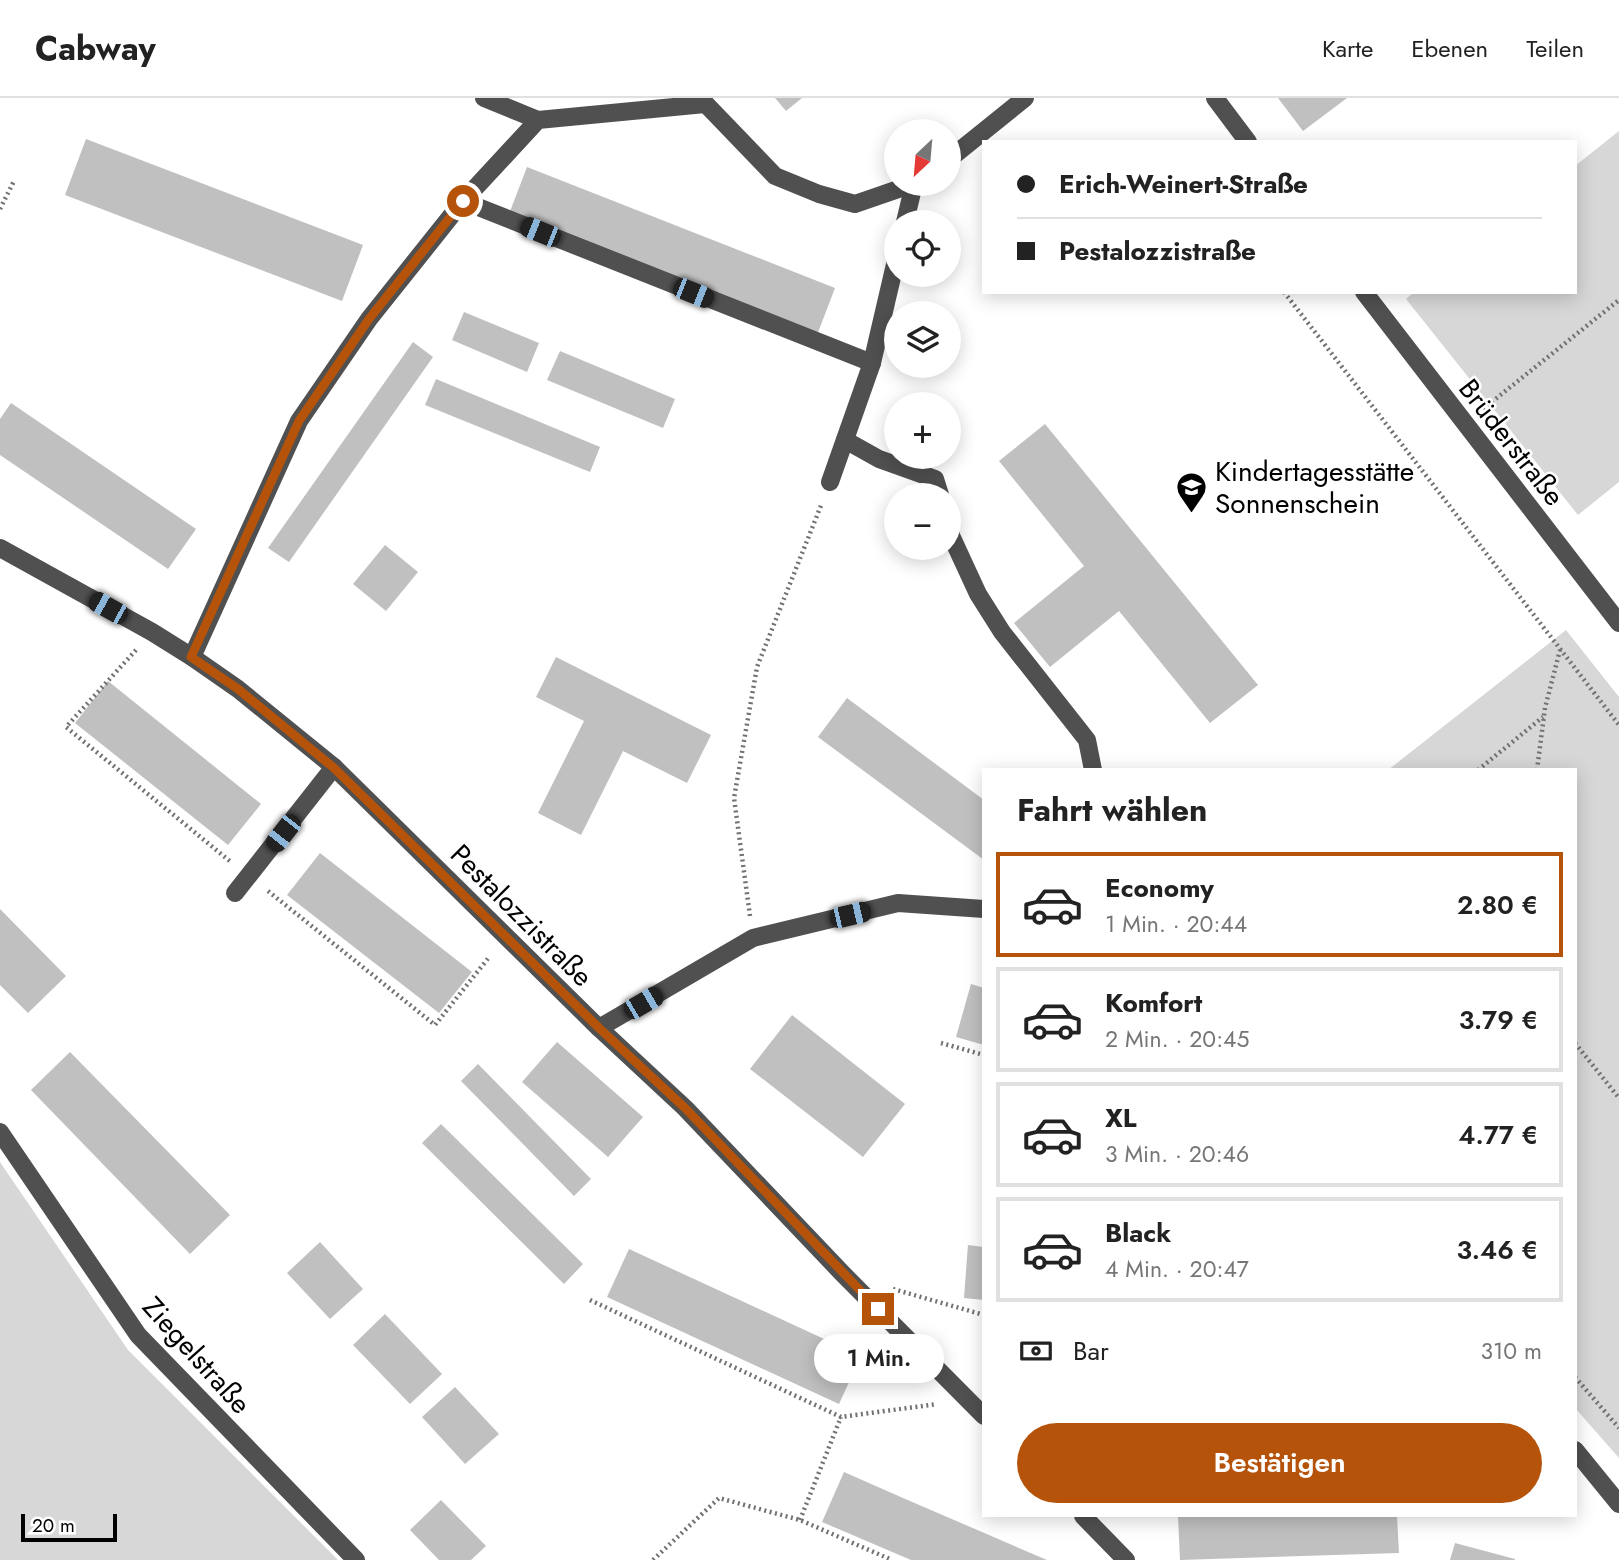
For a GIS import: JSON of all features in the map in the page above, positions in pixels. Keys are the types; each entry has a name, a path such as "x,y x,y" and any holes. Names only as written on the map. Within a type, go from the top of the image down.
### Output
{"street":[{"path":"484,98 538,120 703,101 775,176 819,194 855,204 884,194"},
{"path":"961,150 1025,98"},
{"path":"1215,98 1246,140"},
{"path":"191,657 299,421 369,319 463,201 538,120"},
{"path":"463,201 872,363"},
{"path":"830,482 872,363 890,287"},
{"name":"Brüderstraße","path":"1366,294 1619,623"},
{"path":"845,440 879,459 935,479 936,483"},
{"name":"Pestalozzistraße","path":"0,548 152,632 191,657 238,689 334,768 599,1028 685,1108 842,1273 982,1414"},
{"path":"961,557 978,594 1002,632 1087,740 1093,768"},
{"path":"235,893 334,768"},
{"path":"599,1028 753,938 898,903 982,909"},
{"name":"Ziegelstraße","path":"0,1132 138,1335 356,1560"},
{"path":"1577,1452 1619,1504"},
{"path":"1084,1517 1126,1560"}],"path":[{"path":"0,209 14,181"},
{"path":"1286,294 1619,725"},
{"path":"1464,423 1619,300"},
{"path":"753,938 734,798 757,667 830,482"},
{"path":"1537,768 1544,717 1560,649"},
{"path":"1480,768 1544,717"},
{"path":"941,1043 982,1054"},
{"path":"1577,1046 1619,1098"},
{"path":"842,1273 982,1314"},
{"path":"590,1300 841,1417 967,1399"},
{"path":"1577,1379 1619,1429"},
{"path":"800,1520 841,1417"},
{"path":"653,1560 719,1498 800,1520 892,1560"}],"shaded area":[{"path":"1619,131 1619,482 1578,515 1406,299 1412,294 1577,294 1577,164"},
{"path":"1566,630 1619,697 1619,1458 1577,1410 1577,768 1391,768"},
{"path":"0,1162 128,1350 338,1560 0,1560"}],"building":[{"path":"775,98 802,98 786,111"},
{"path":"1278,98 1347,98 1303,131"},
{"path":"86,139 363,245 342,301 65,195"},
{"path":"527,167 835,288 817,335 509,214"},
{"path":"464,312 539,343 527,372 452,340"},
{"path":"413,342 433,357 289,562 268,548"},
{"path":"560,351 675,399 663,428 547,380"},
{"path":"436,379 600,447 590,472 425,405"},
{"path":"11,403 196,529 168,569 0,455 0,419"},
{"path":"1045,424 1258,685 1210,723 1119,611 1050,667 1014,623 1084,566 999,461"},
{"path":"385,545 418,572 386,611 353,584"},
{"path":"556,657 711,735 687,783 623,751 581,835 538,813 584,721 536,697"},
{"path":"108,681 261,804 228,845 75,723"},
{"path":"847,698 982,799 982,859 818,737"},
{"path":"320,853 472,972 439,1013 287,895"},
{"path":"0,909 66,976 28,1013 0,985"},
{"path":"971,984 982,987 982,1044 956,1037"},
{"path":"792,1015 905,1104 863,1157 750,1069"},
{"path":"557,1042 643,1117 608,1157 522,1082"},
{"path":"70,1052 230,1215 190,1254 31,1090"},
{"path":"478,1064 591,1179 574,1196 461,1081"},
{"path":"441,1124 583,1264 564,1284 422,1143"},
{"path":"320,1242 363,1289 330,1319 287,1273"},
{"path":"968,1245 982,1247 982,1300 964,1298"},
{"path":"629,1249 861,1356 839,1404 607,1297"},
{"path":"385,1314 442,1374 410,1404 353,1345"},
{"path":"455,1387 499,1434 465,1464 422,1417"},
{"path":"844,1472 1047,1560 911,1560 822,1522"},
{"path":"441,1500 486,1546 471,1560 439,1560 410,1530"},
{"path":"1178,1517 1397,1517 1399,1553 1180,1560"},
{"path":"1455,1543 1515,1559 1515,1560 1450,1560"}],"place":[{"name":"Kindertagesstätte Sonnenschein","path":"1192,514"}],"route":[{"path":"463,201 369,319 299,421 191,657 238,689 334,768 599,1028 685,1108 878,1309"}]}
